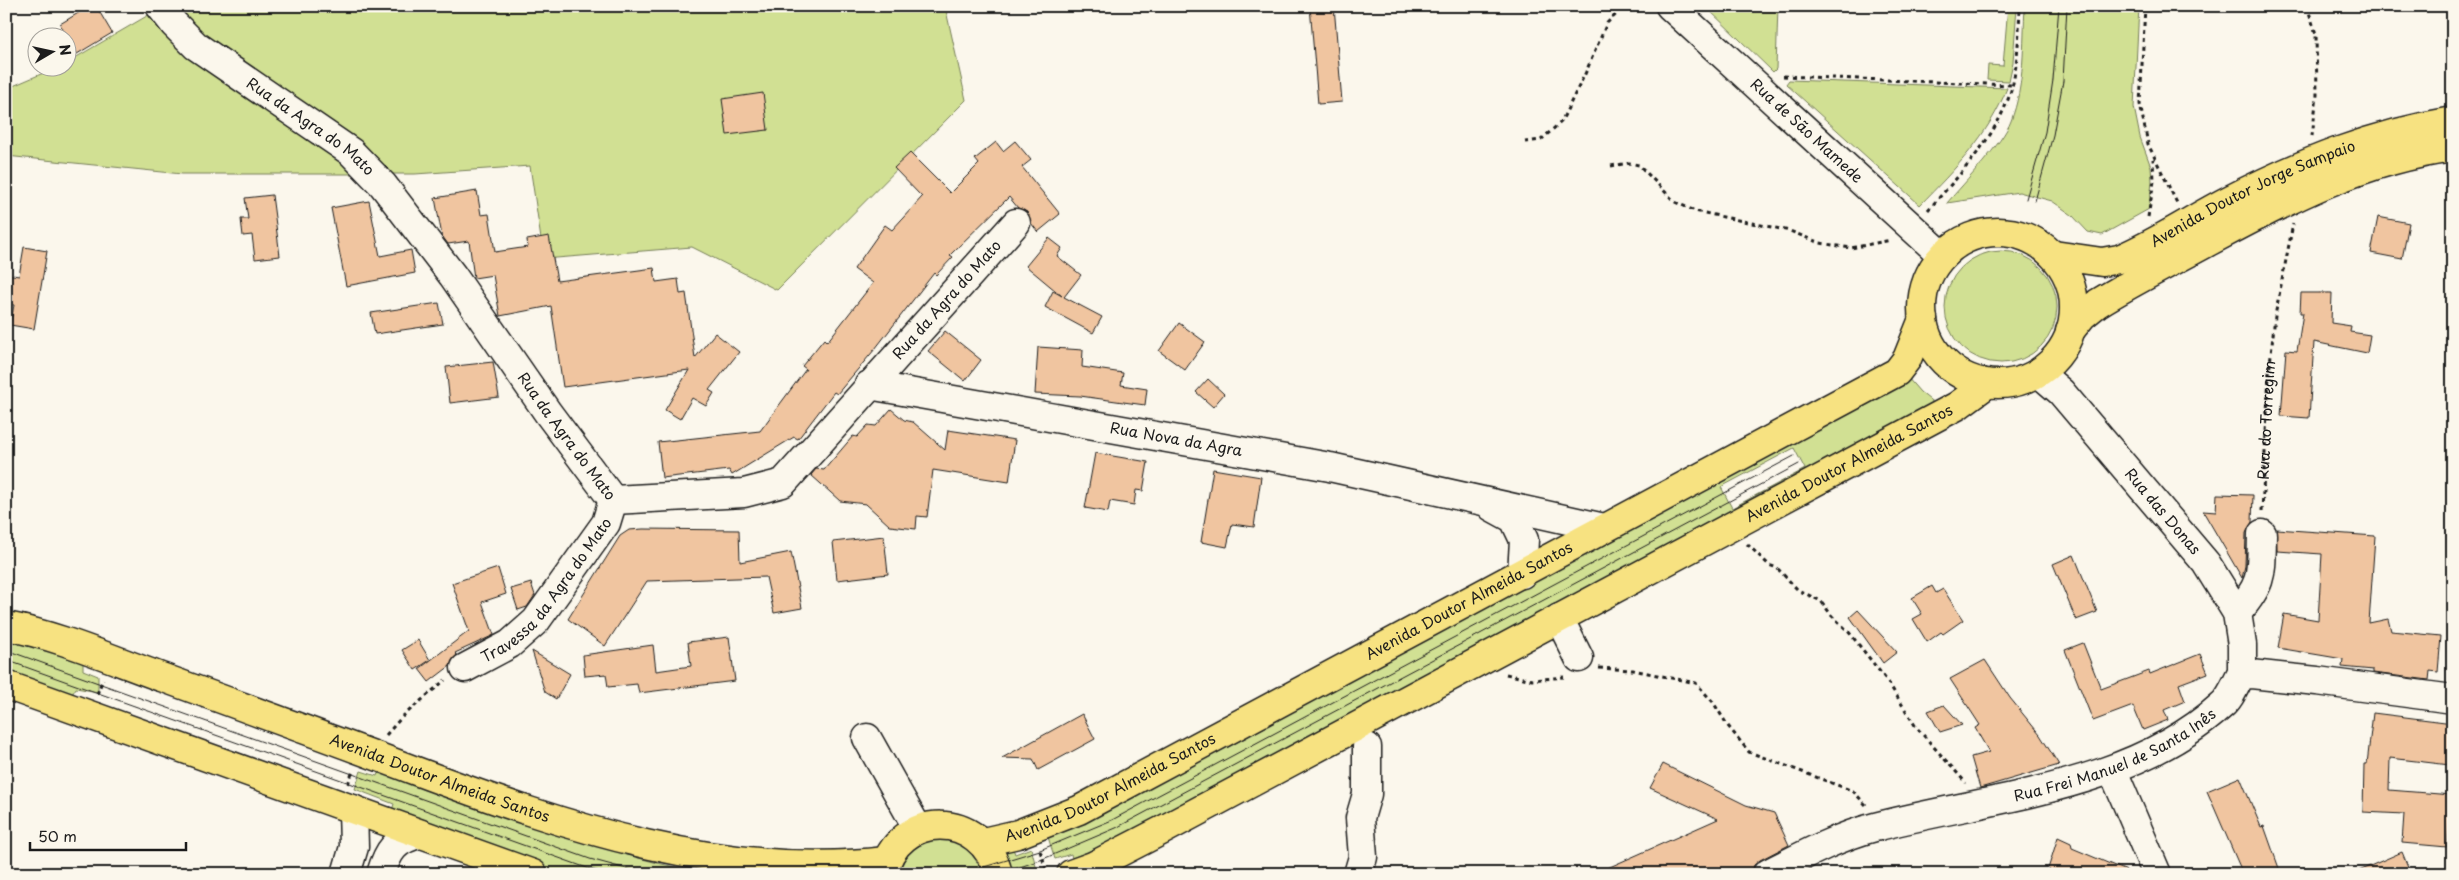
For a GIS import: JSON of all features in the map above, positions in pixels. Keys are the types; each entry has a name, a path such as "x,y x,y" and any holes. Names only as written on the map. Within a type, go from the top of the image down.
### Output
{"main road":[{"name":"Avenida Doutor Jorge Sampaio","path":"2054,255 2102,262 2119,259 2229,200 2315,159 2373,138 2453,120"},
{"name":"Avenida Doutor Jorge Sampaio","path":"2070,331 2082,316 2098,302 2294,197 2346,175 2403,158 2453,148"},
{"path":"1986,232 2011,232 2034,240 2054,255 2068,274 2074,297 2074,321 2058,355 2038,373 2022,380 2005,384 1987,384 1964,376 1944,362 1930,343 1922,319 1922,296 1929,274 1942,255 1962,239 1986,232"},
{"name":"Avenida Doutor Almeida Santos","path":"983,842 1018,834 1079,810 1897,372 1907,359 1922,319"},
{"name":"Avenida Doutor Almeida Santos","path":"1063,870 1093,866 1161,831 1957,406 1987,384"},
{"name":"Avenida Doutor Almeida Santos","path":"6,626 98,654 528,813 624,843 680,858 783,869 857,866 885,867"},
{"path":"6,685 533,874"},
{"path":"885,867 899,842 918,829 941,824 963,829 983,842 996,861 998,874"}],"street":[{"name":"Rua da Agra do Mato","path":"160,6 174,24 196,46 351,152 383,185 453,276 548,413 613,500 744,493 783,483 1016,223"},
{"name":"Rua de São Mamede","path":"1676,9 1942,255"},
{"name":"Rua das Donas","path":"2038,373 2062,392 2206,563 2237,613 2242,645 2242,673"},
{"name":"Rua Nova da Agra","path":"869,385 1330,467 1604,528"},
{"name":"Travessa da Agra do Mato","path":"465,668 510,644 536,621 606,523 613,500"},
{"name":"Rua Nova da Agra","path":"1484,502 1514,519 1524,540 1522,574"},
{"path":"2237,613 2254,594 2261,579 2262,534"},
{"path":"1559,618 1580,668"},
{"path":"2242,673 2317,680 2453,699"},
{"name":"Rua Frei Manuel de Santa Inês","path":"1767,874 1820,847 1874,827 1979,806 2113,771 2193,727 2224,704 2242,673"},
{"path":"867,738 918,829"},
{"path":"1358,874 1362,857 1360,818 1367,794 1367,747"},
{"path":"2113,771 2157,874"},
{"path":"346,874 354,847 353,809"},
{"path":"381,874 386,859 395,846 403,838 420,834"}],"path":[{"path":"1525,142 1541,140 1561,122 1585,74 1606,23 1625,6"},
{"path":"1922,216 1975,158 2004,107 2012,85 2020,6"},
{"path":"2145,6 2140,104 2153,156 2154,182 2148,219"},
{"path":"2307,6 2316,34 2317,95 2312,143 2315,159"},
{"path":"1783,75 2012,85"},
{"path":"2153,156 2177,203"},
{"path":"1611,166 1629,163 1639,165 1675,202 1694,211 1790,231 1820,243 1851,248 1893,240"},
{"name":"Rua do Torregim","path":"2262,534 2269,374 2275,316 2293,222"},
{"path":"1742,539 1769,565 1777,568 1798,590 1821,602 1848,631 1888,682 1916,727 1967,784 1979,806"},
{"path":"384,738 402,717 441,682 465,668"},
{"path":"1506,674 1532,680 1580,668 1600,668 1633,670 1696,683 1713,702 1728,726 1749,752 1853,791 1866,805 1874,827"},
{"path":"94,700 105,673"},
{"path":"1038,842 1046,869 1063,870"}],"green space":[{"path":"164,6 945,6 966,100 777,290 692,247 544,259 530,166 415,174 182,174 6,156 6,89 32,78 78,78 78,56"},
{"path":"1705,6 1778,6 1776,69 1773,72"},
{"path":"2008,6 2017,6 2013,62 2009,81 1987,80 1988,65 2003,66"},
{"path":"2025,6 2139,6 2134,107 2140,137 2151,167 2152,182 2149,209 2102,235 2088,232 2072,215 2052,201 2019,192 1947,203 1992,151 2011,121 2016,107 2021,79"},
{"path":"1789,80 2007,88 1991,121 1970,151 1920,205 1786,84"},
{"path":"2001,251 2023,255 2041,267 2053,285 2057,307 2053,329 2041,347 2023,359 2001,363 1979,359 1961,347 1949,329 1945,307 1949,285 1961,267 1979,255"},
{"path":"1907,377 1920,392 1935,404 1114,841 1072,858 1071,854 1055,859 1047,834 1092,815 1232,745","holes":["1794,448 1805,469 1732,508 1721,487"]},
{"path":"6,638 83,660 83,670 98,676 98,692 76,688 71,696 6,671"},
{"path":"380,768 521,820 605,848 660,864 716,874 564,874 391,813 394,804 355,789 361,771 377,776"},
{"path":"943,836 970,845 987,874 898,874 900,865 914,848"},
{"path":"1012,846 1015,854 1031,848 1038,874 1013,874 1004,848"}],"building":[{"path":"90,6 96,6 112,33 78,53 78,28 62,28 60,24"},
{"path":"1310,6 1334,6 1342,102 1318,104"},
{"path":"763,93 768,130 727,135 722,99"},
{"path":"1015,141 1031,160 1022,167 1060,214 1038,232 1031,223 1027,212 1018,208 1009,197 950,255 953,257 936,275 934,273 875,349 837,394 834,392 798,439 794,437 732,475 729,470 662,478 658,442 760,431 806,369 802,366 824,339 827,342 873,283 854,269 885,225 892,230 922,197 894,168 910,153 950,193 979,164 975,159 996,142 1003,151"},
{"path":"477,191 481,215 489,214 495,252 528,247 527,240 549,236 557,281 654,268 656,282 678,279 680,294 686,293 695,358 715,333 739,352 709,390 714,393 706,406 692,398 680,419 665,410 689,370 563,387 551,306 500,316 493,275 474,278 469,241 448,244 442,236 435,198"},
{"path":"272,195 280,256 255,259 252,235 243,236 241,219 248,219 245,198"},
{"path":"369,201 380,256 411,250 415,273 346,286 331,208"},
{"path":"2378,217 2409,223 2402,259 2371,253"},
{"path":"1049,238 1062,248 1057,256 1081,275 1064,297 1102,317 1093,333 1045,307 1053,291 1062,296 1026,266"},
{"path":"24,247 47,251 34,329 10,325 14,305 6,304 6,274 19,276"},
{"path":"2301,293 2332,293 2331,323 2351,326 2350,332 2370,335 2367,353 2314,342 2309,418 2281,416 2286,350 2297,351 2303,313 2300,313"},
{"path":"439,303 443,324 375,334 371,313"},
{"path":"1179,323 1205,342 1185,370 1159,351"},
{"path":"945,331 981,360 965,381 928,351"},
{"path":"1038,347 1083,350 1082,367 1123,373 1121,385 1147,389 1145,405 1080,396 1035,394"},
{"path":"493,362 499,397 450,403 446,367"},
{"path":"1208,379 1224,394 1213,407 1196,392"},
{"path":"891,409 904,420 913,422 945,450 948,430 1015,440 1009,482 933,470 927,517 917,516 916,529 890,526 866,504 840,501 811,475 816,469 824,470 853,436 857,437 868,425 876,426"},
{"path":"1095,453 1148,462 1143,491 1136,490 1134,505 1110,501 1108,512 1085,508"},
{"path":"1213,469 1261,477 1254,527 1232,524 1227,547 1201,542"},
{"path":"2217,494 2253,495 2252,522 2246,533 2245,566 2242,578 2203,511 2216,512"},
{"path":"2276,529 2375,536 2369,623 2388,619 2391,631 2441,636 2438,672 2430,671 2429,680 2373,673 2373,670 2342,667 2343,659 2278,648 2284,614 2318,620 2322,554 2277,551"},
{"path":"629,530 739,530 740,562 791,552 802,608 774,613 766,577 647,581 605,646 568,619 620,536"},
{"path":"884,536 888,574 837,580 833,542"},
{"path":"2074,555 2097,612 2076,620 2053,564"},
{"path":"498,568 506,594 482,602 494,635 455,653 457,655 450,666 429,682 419,669 469,631 452,583"},
{"path":"531,583 535,595 527,607 518,610 511,589"},
{"path":"1932,586 1936,593 1943,589 1963,620 1943,634 1941,632 1927,642 1913,619 1922,614 1912,598"},
{"path":"1858,610 1897,652 1883,663 1850,617"},
{"path":"729,637 735,681 639,693 637,684 608,687 606,674 585,676 583,655 653,645 656,671 691,666 688,642"},
{"path":"418,640 430,660 415,670 402,650"},
{"path":"2083,643 2101,689 2149,671 2150,674 2200,654 2208,673 2179,684 2185,701 2164,710 2168,720 2143,730 2133,706 2093,721 2065,650"},
{"path":"532,651 570,674 556,699 545,692"},
{"path":"1985,660 2010,698 2040,735 2059,765 1980,788 1971,757 1989,752 1975,728 1980,725 1950,679"},
{"path":"1944,705 1962,725 1940,732 1928,711"},
{"path":"2373,713 2453,723 2450,765 2390,758 2389,790 2452,795 2447,847 2402,843 2404,814 2363,812 2364,764 2367,764"},
{"path":"1082,714 1095,739 1038,770 1033,759 1002,758"},
{"path":"1663,764 1746,805 1774,813 1789,845 1760,860 1754,865 1752,871 1746,874 1594,874 1718,819 1650,788"},
{"path":"2240,777 2261,827 2264,826 2281,874 2243,874 2207,791"},
{"path":"2058,837 2071,843 2072,848 2134,874 2058,874 2048,869"},
{"path":"2402,852 2411,874 2352,874"}],"tram line":[{"path":"2026,199 2045,132 2053,80 2059,6"},
{"path":"2035,201 2053,135 2063,81 2067,6"},
{"path":"961,874 1040,850 1112,820 1794,456"},
{"path":"1000,874 1043,859 1116,828 1799,464"},
{"path":"6,650 590,859 645,874"},
{"path":"6,660 608,874"}]}
